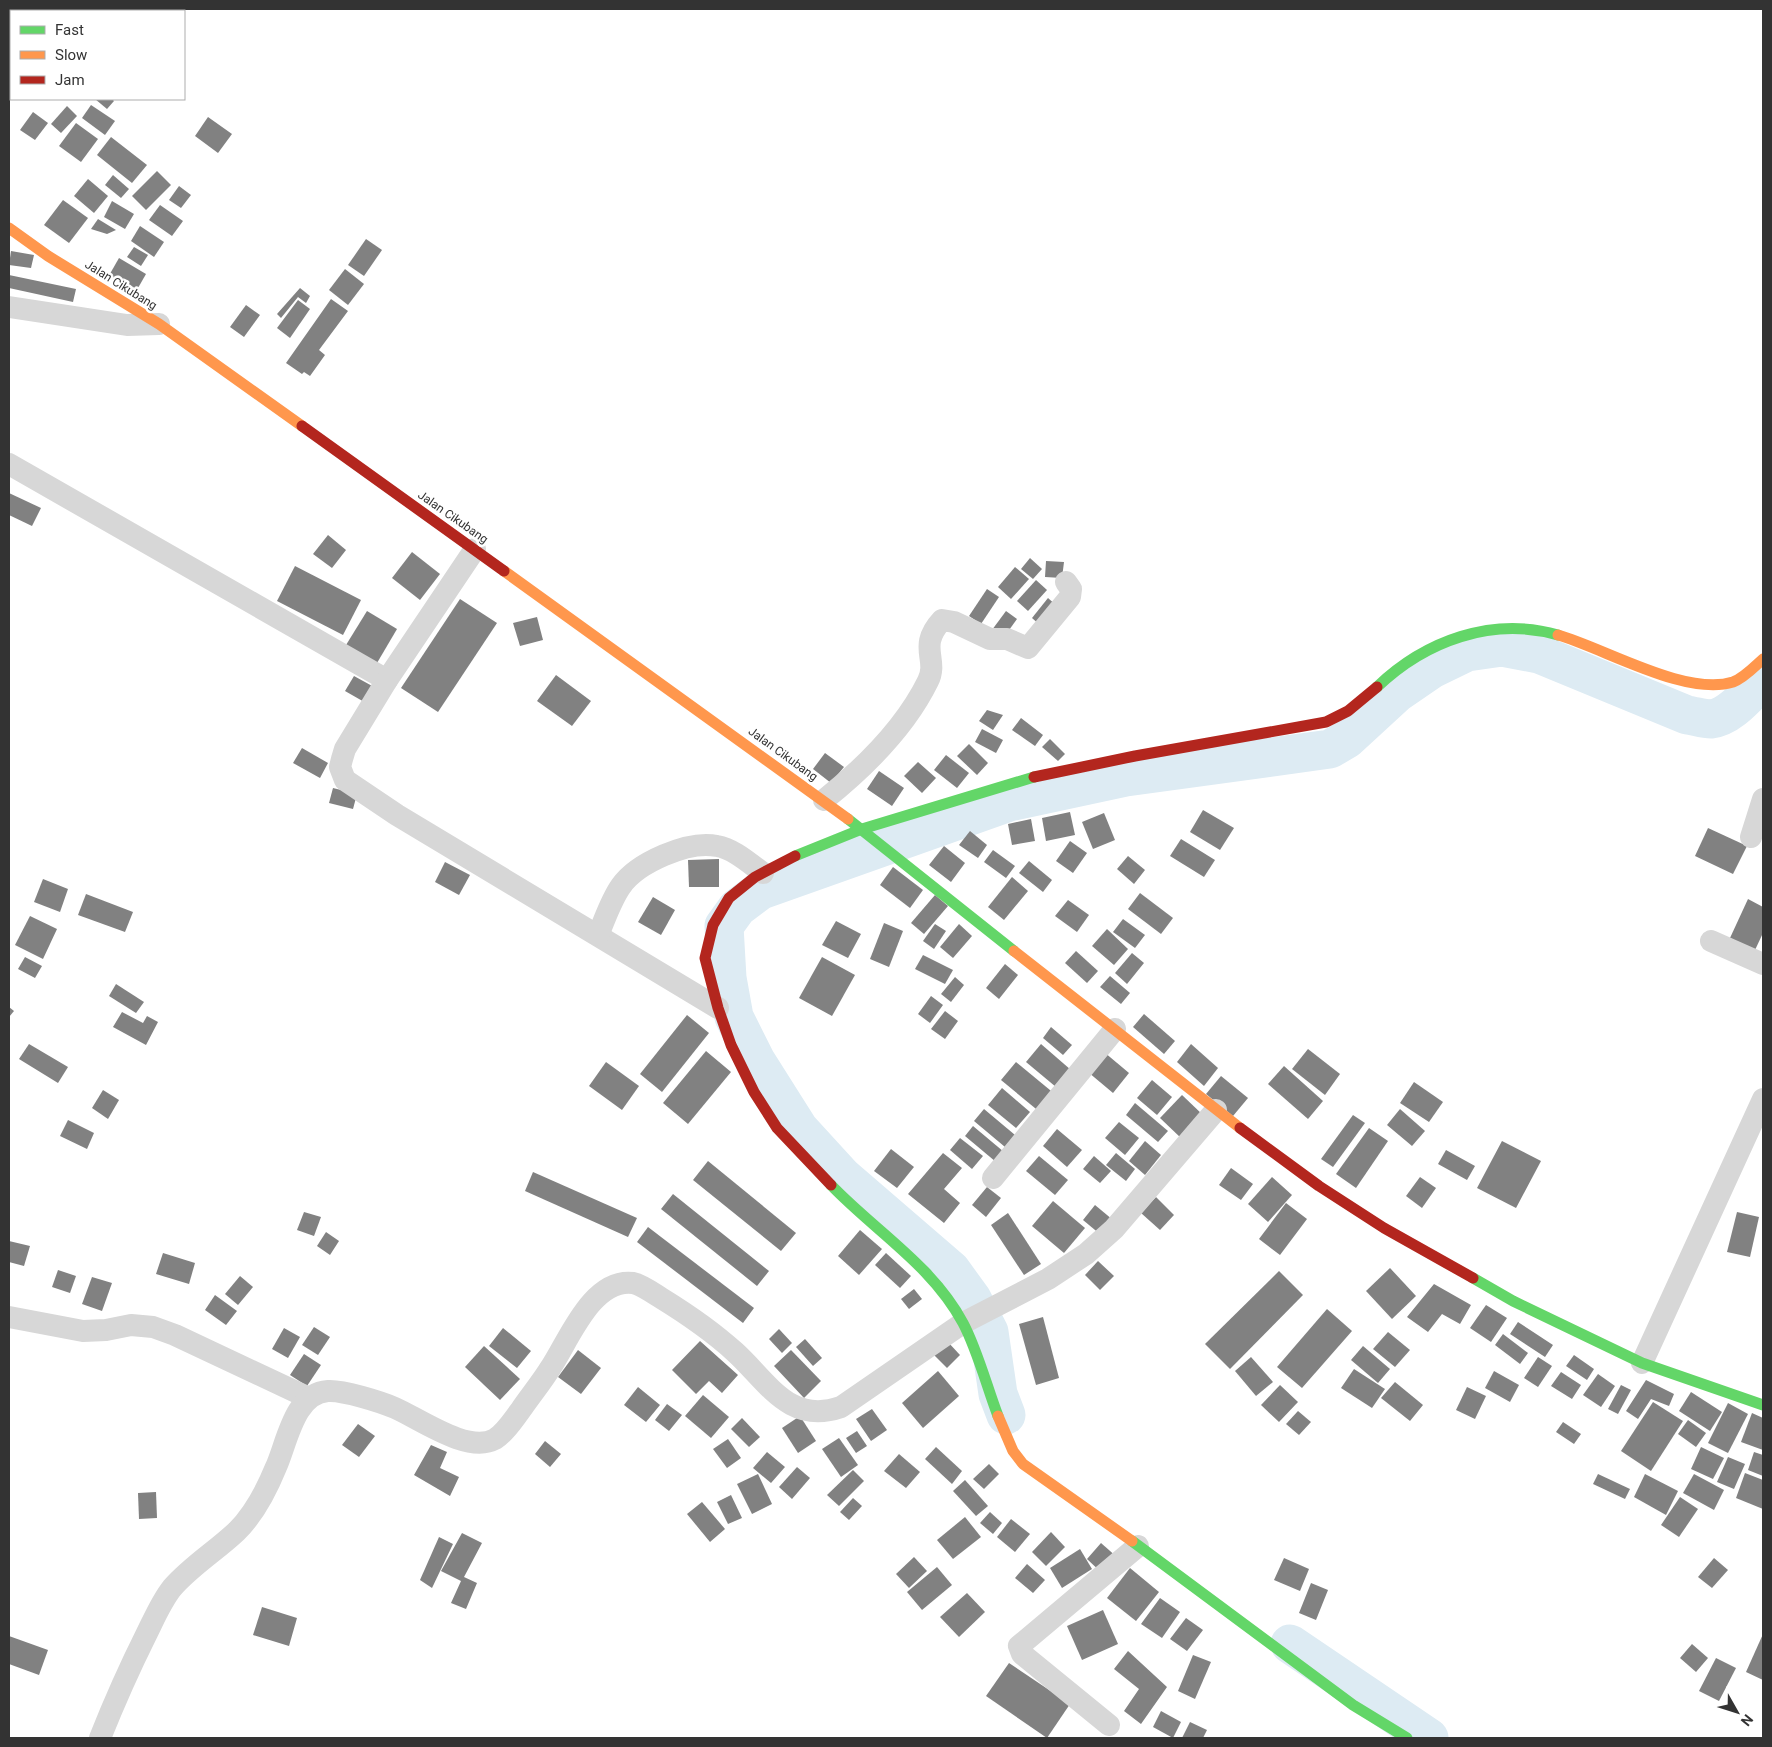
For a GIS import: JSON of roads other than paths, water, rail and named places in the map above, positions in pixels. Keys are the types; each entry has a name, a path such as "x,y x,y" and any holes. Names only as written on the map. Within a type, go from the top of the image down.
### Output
{"street":[{"name":"Jalan Cikubang","path":"9,228 48,256 159,324 476,549 824,800 1216,1110 1319,1186 1384,1228 1513,1300 1642,1363 1763,1405"},
{"path":"9,308 127,326 159,324"},
{"path":"9,464 386,680"},
{"path":"476,549 386,680 345,749 340,767 345,780 397,815 718,1008"},
{"path":"824,800 867,762 889,738 912,707 928,680 929,638 942,620 954,622 990,639 1007,639 1028,648 1070,597 1071,589 1066,582"},
{"path":"1407,1738 1353,1705 1138,1546 1035,1473 1013,1450 976,1316 939,1288 904,1250 838,1192 777,1128 741,1070 718,1008 705,958 706,944 713,925 729,898 763,873 800,852 862,829 1021,780 1135,756 1326,722 1351,710 1401,666 1426,648 1484,632 1517,628 1546,631 1694,684 1733,683 1763,659"},
{"path":"1751,837 1763,799"},
{"path":"598,935 622,886 634,873 661,856 700,846 716,846 738,855 763,873"},
{"path":"1712,941 1763,964"},
{"path":"994,1178 1115,1029"},
{"path":"1642,1363 1763,1099"},
{"path":"100,1738 126,1675 159,1607 181,1579 239,1529 253,1510 276,1469 299,1411 309,1398 319,1393 335,1392 392,1407 454,1437 472,1443 494,1440 516,1416 552,1367 581,1314 605,1293 620,1283 636,1284 683,1312 736,1352 777,1396 788,1403 816,1412 826,1413 841,1407 976,1316 1048,1279 1086,1254 1114,1229 1216,1110"},
{"path":"9,1318 84,1331 106,1330 131,1325 153,1328 175,1335 309,1398"},
{"path":"1109,1725 1022,1654 1019,1646 1138,1546"}],"waterway":[{"path":"1006,1415 998,1394 989,1332 972,1299 951,1270 842,1176 799,1129 756,1061 734,1017 727,978 724,926 737,908 761,890 1009,802 1126,777 1330,749 1347,739 1397,693 1432,669 1467,652 1502,647 1539,654 1687,715 1708,719 1726,714 1746,698 1763,680"},
{"path":"1290,1644 1429,1738"}]}
